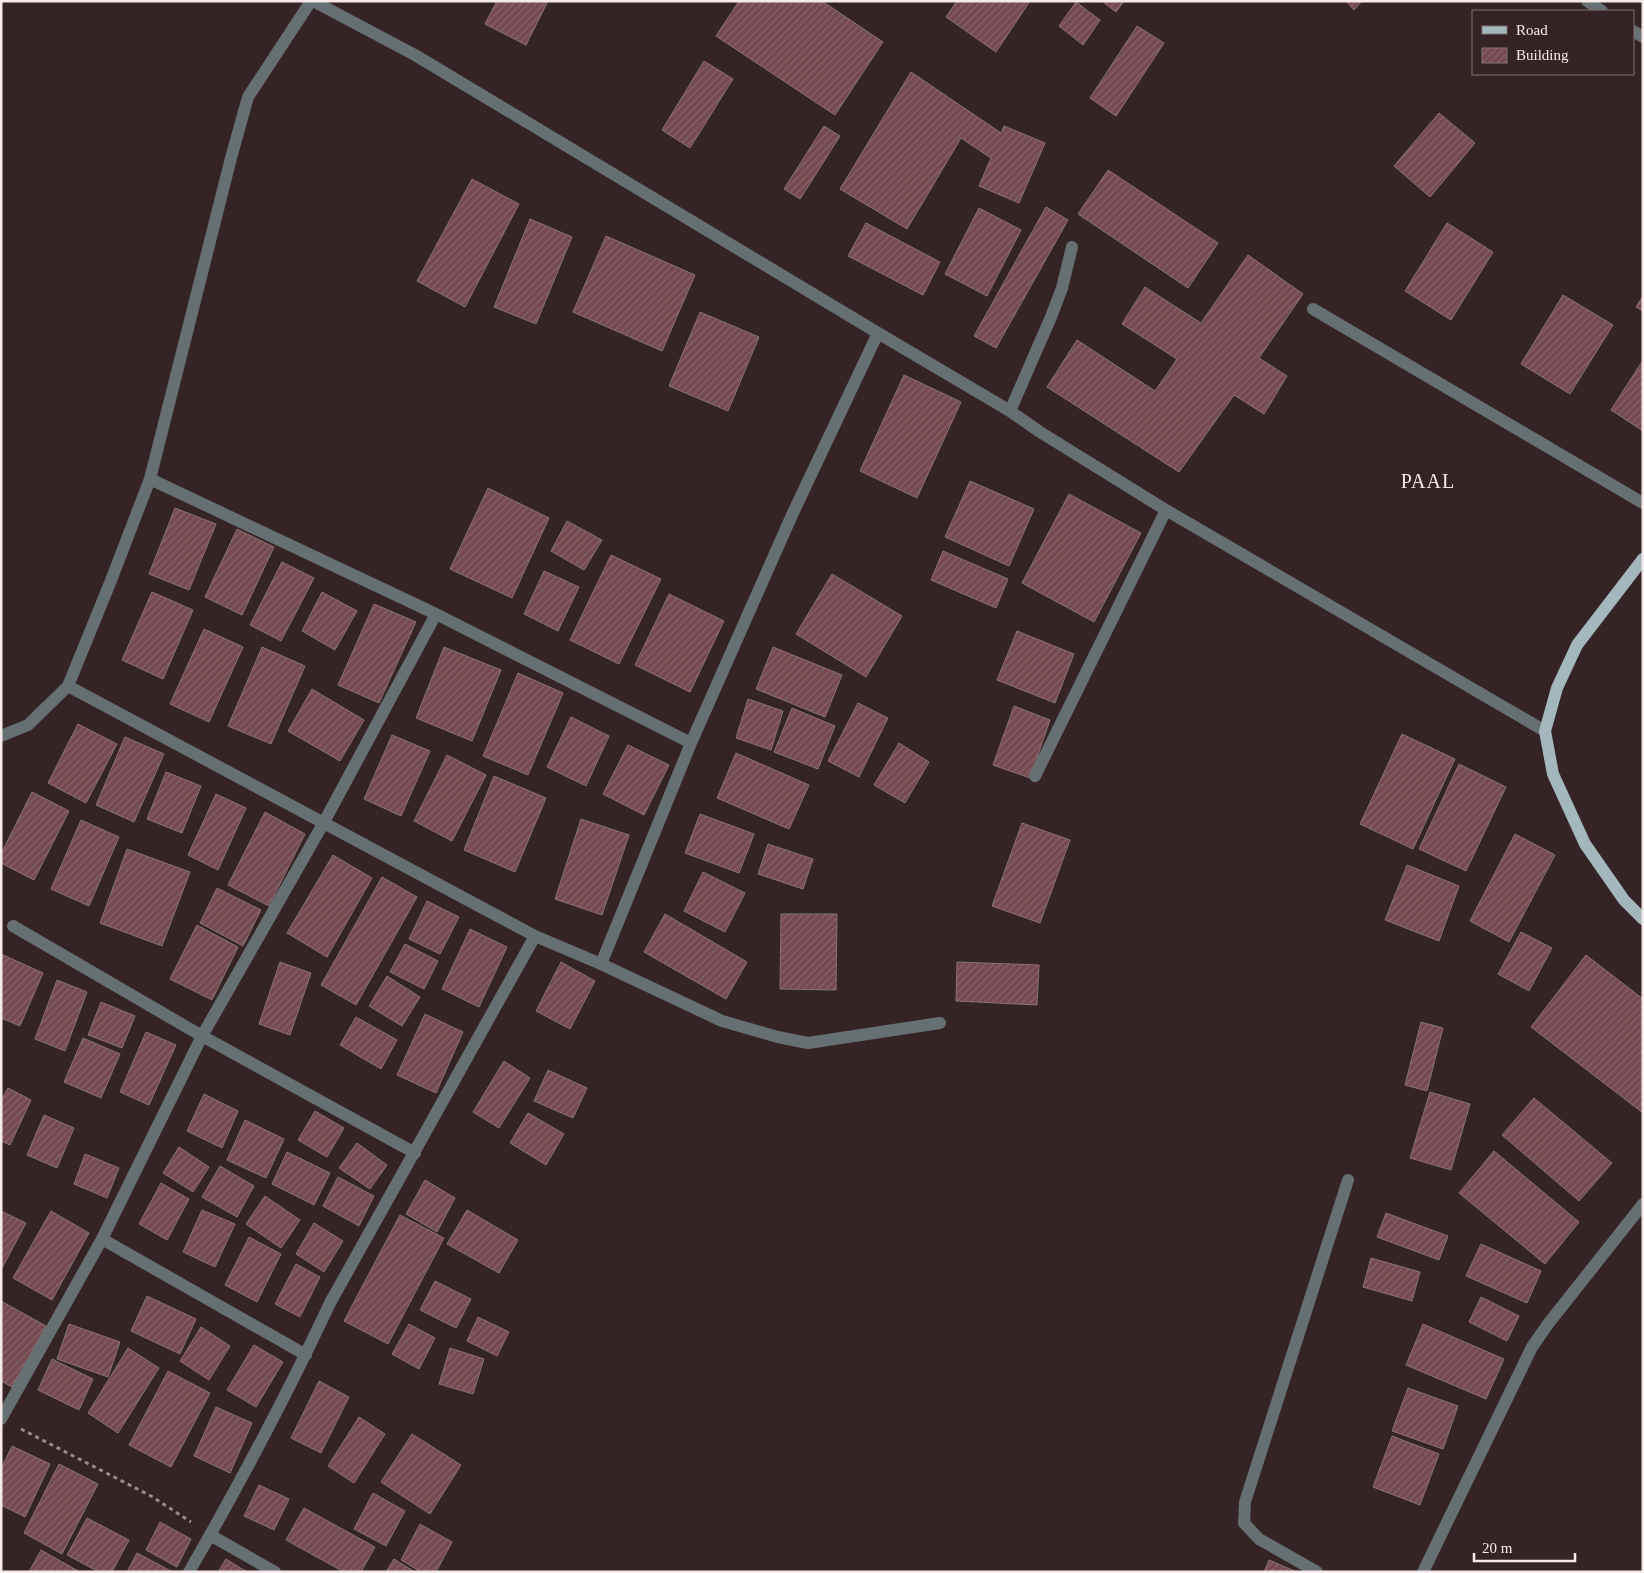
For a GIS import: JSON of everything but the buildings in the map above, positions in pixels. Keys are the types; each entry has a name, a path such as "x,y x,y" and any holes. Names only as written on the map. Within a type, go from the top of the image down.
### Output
{"main road":[{"path":"1643,559 1577,645 1557,688 1546,731 1552,774 1585,844 1624,900 1643,919"}],"street":[{"path":"1,736 28,725 68,686 150,478 248,97 312,1 414,55 1010,410 1040,432 1166,510 1546,731"},
{"path":"1587,1 1600,10"},
{"path":"1010,410 1051,317 1062,288 1072,247"},
{"path":"1313,309 1643,503"},
{"path":"600,964 692,743 792,515 878,333"},
{"path":"150,478 436,614 692,743"},
{"path":"1035,776 1166,510"},
{"path":"1,1419 102,1239 202,1036 323,824 436,614"},
{"path":"68,686 535,936 722,1021 778,1038 808,1043 940,1024"},
{"path":"13,926 202,1036 415,1153"},
{"path":"189,1572 306,1354 330,1303 535,936"},
{"path":"1317,1572 1259,1539 1244,1523 1245,1502 1348,1180"},
{"path":"1423,1572 1532,1347 1643,1204"},
{"path":"102,1239 306,1354"},
{"path":"210,1535 275,1572"}],"path":[{"path":"1,1419 151,1496 210,1535"}],"district":[{"name":"PAAL","path":"1428,481"}]}
